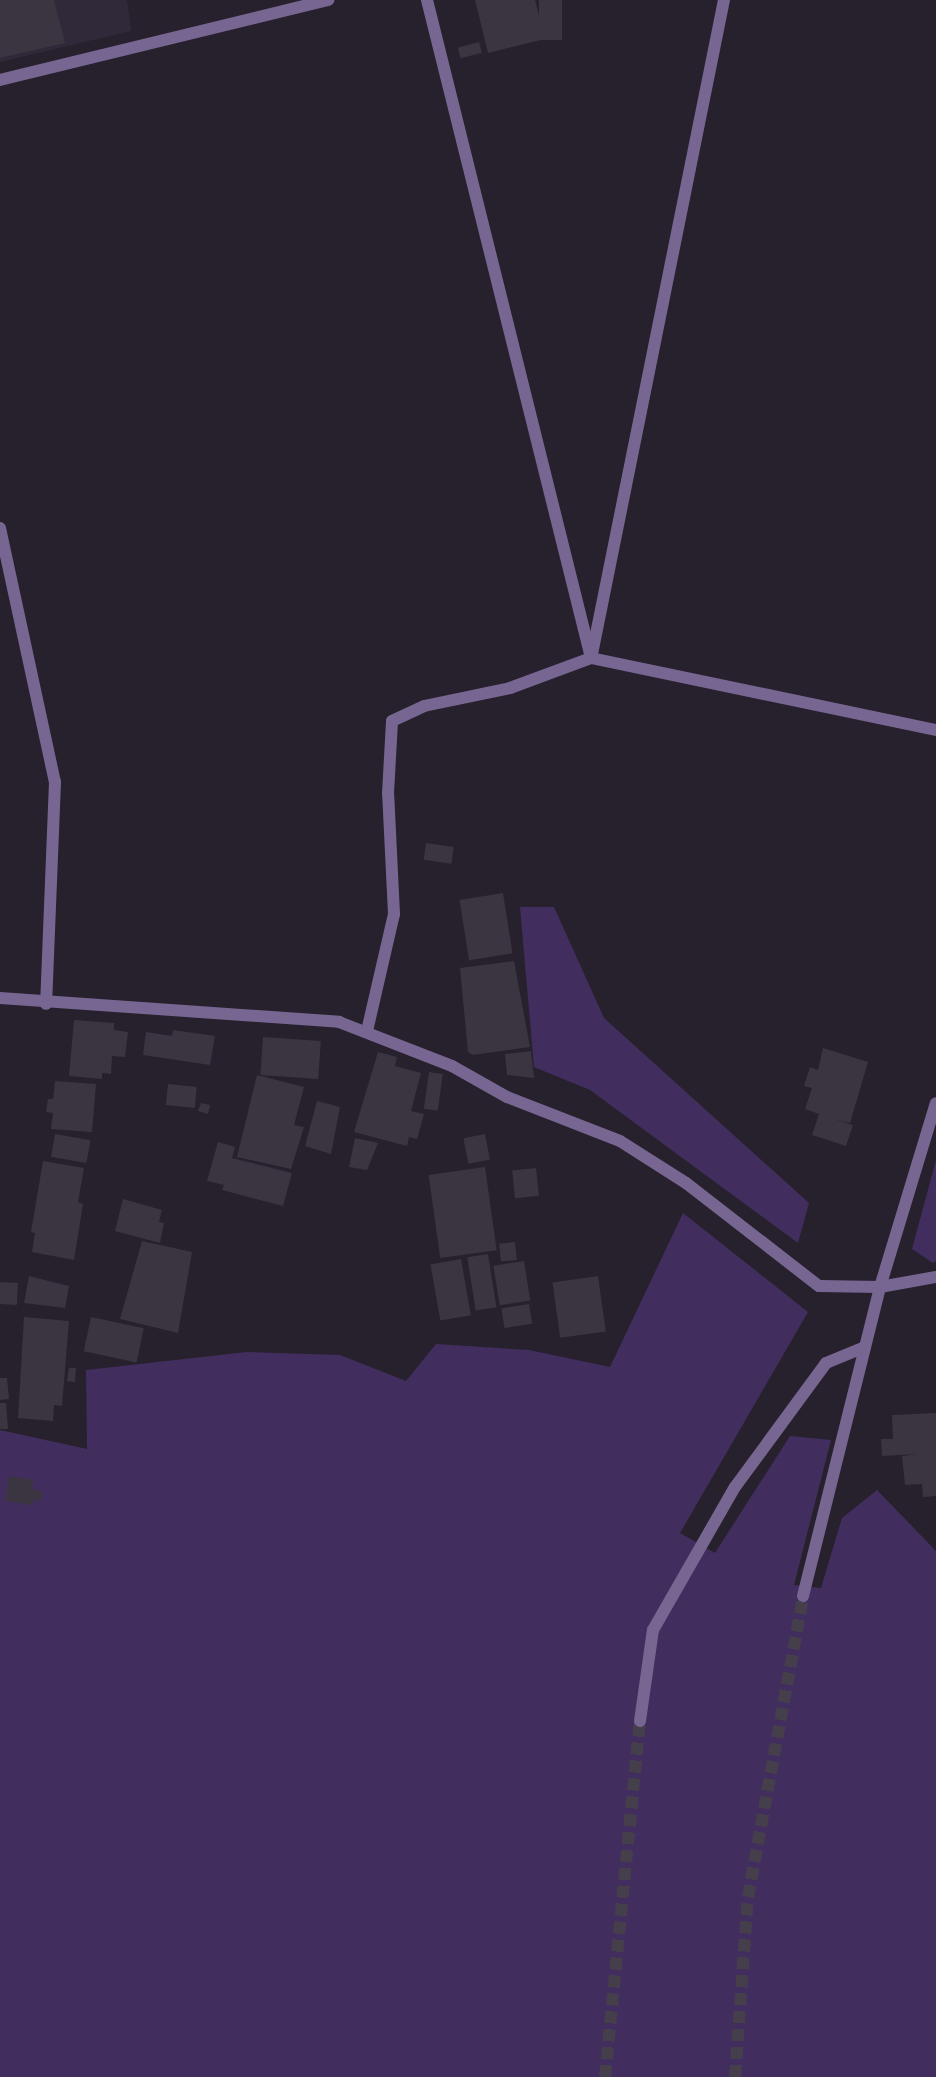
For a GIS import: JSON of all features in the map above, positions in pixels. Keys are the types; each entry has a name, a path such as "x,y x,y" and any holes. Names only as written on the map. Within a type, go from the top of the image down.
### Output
{"street":[{"path":"0,80 327,0"},
{"path":"427,0 591,658"},
{"path":"591,658 724,0"},
{"path":"0,528 55,782 46,1004"},
{"path":"367,1031 394,914 388,793 392,721 424,706 510,688 591,658 936,730"},
{"path":"0,998 46,1004 339,1022 452,1066 507,1097 620,1141 686,1183 819,1286 880,1287 936,1276"},
{"path":"803,1596 880,1287 936,1103"},
{"path":"640,1721 653,1630 735,1487 826,1363 866,1347"}],"shaded area":[{"path":"0,0 127,0 131,31 0,62"},
{"path":"520,907 554,907 604,1018 809,1203 798,1243 590,1090 534,1067"},
{"path":"936,1160 936,1261 933,1263 912,1249"},
{"path":"683,1213 808,1312 680,1533 715,1553 790,1436 831,1440 794,1585 821,1588 842,1518 877,1490 936,1551 936,2077 0,2077 0,1430 87,1449 86,1370 247,1352 340,1355 406,1381 436,1344 529,1350 610,1367"}],"building":[{"path":"0,0 54,0 65,43 0,58"},
{"path":"475,0 535,0 545,39 488,53"},
{"path":"539,0 562,0 562,40 539,40"},
{"path":"479,42 482,53 461,58 458,48"},
{"path":"426,843 454,847 451,864 424,860"},
{"path":"503,893 513,953 469,960 460,900"},
{"path":"514,961 530,1047 473,1055 468,1052 460,968"},
{"path":"74,1020 114,1023 114,1030 128,1032 125,1057 112,1056 111,1074 102,1073 102,1079 69,1076"},
{"path":"173,1030 215,1036 210,1065 143,1055 146,1032 172,1036"},
{"path":"263,1037 321,1041 318,1079 260,1075"},
{"path":"823,1048 868,1062 850,1123 834,1119 853,1125 846,1146 812,1135 819,1114 805,1109 812,1088 804,1086 810,1067 818,1070"},
{"path":"531,1051 534,1078 507,1075 505,1054"},
{"path":"378,1052 397,1057 395,1066 421,1073 411,1111 424,1114 417,1139 409,1137 407,1146 354,1132"},
{"path":"429,1072 443,1074 438,1111 424,1109"},
{"path":"257,1075 304,1087 294,1125 304,1127 291,1169 237,1157"},
{"path":"55,1081 96,1084 92,1132 51,1129 53,1113 46,1112 48,1099 53,1099"},
{"path":"168,1084 197,1087 195,1108 166,1105"},
{"path":"317,1101 340,1107 331,1154 305,1146"},
{"path":"201,1103 210,1105 208,1114 198,1111"},
{"path":"55,1134 90,1140 86,1163 51,1157"},
{"path":"485,1134 490,1160 468,1164 463,1138"},
{"path":"355,1138 378,1143 367,1170 349,1167"},
{"path":"218,1142 235,1147 232,1158 292,1173 283,1206 222,1190 224,1185 207,1181"},
{"path":"43,1161 84,1168 78,1202 83,1204 74,1260 32,1252 35,1233 31,1232"},
{"path":"485,1167 497,1250 440,1258 429,1175"},
{"path":"536,1168 539,1196 515,1198 512,1171"},
{"path":"123,1199 162,1210 159,1222 164,1223 160,1243 115,1231"},
{"path":"142,1241 192,1252 178,1333 120,1319"},
{"path":"515,1242 517,1260 501,1262 499,1244"},
{"path":"488,1254 496,1307 476,1311 467,1257"},
{"path":"461,1259 471,1315 440,1321 430,1264"},
{"path":"524,1261 530,1301 500,1305 493,1266"},
{"path":"29,1276 69,1286 65,1308 24,1303"},
{"path":"598,1276 606,1331 560,1338 552,1282"},
{"path":"0,1282 18,1283 17,1305 0,1304"},
{"path":"529,1304 532,1324 504,1328 501,1308"},
{"path":"24,1317 69,1321 62,1406 54,1405 53,1421 18,1418"},
{"path":"91,1317 144,1328 137,1362 84,1351"},
{"path":"69,1368 76,1368 75,1382 67,1381"},
{"path":"0,1378 7,1378 9,1399 0,1400"},
{"path":"0,1403 6,1403 8,1429 0,1429"},
{"path":"936,1413 936,1496 923,1497 922,1484 905,1485 902,1456 918,1454 882,1456 881,1439 893,1439 892,1415"},
{"path":"9,1476 34,1480 32,1489 42,1491 41,1501 33,1500 32,1505 5,1501"}],"tunnel":[{"path":"735,2077 748,1897 803,1596"},
{"path":"605,2077 640,1721"}]}
